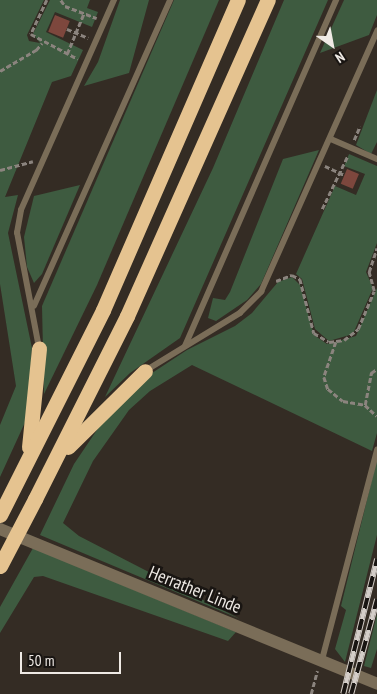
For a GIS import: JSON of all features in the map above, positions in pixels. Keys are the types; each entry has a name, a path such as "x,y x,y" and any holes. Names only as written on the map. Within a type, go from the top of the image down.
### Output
{"highway":[{"path":"0,515 104,310 238,0"},
{"path":"0,566 36,499 128,316 268,0"},
{"path":"28,459 39,349"},
{"path":"54,463 100,411 145,371"}],"street":[{"name":"Herrather Linde","path":"0,529 377,684"}],"lane":[{"path":"39,349 33,307 17,234 22,210 114,0"},
{"path":"33,307 170,0"},
{"path":"185,346 336,0"},
{"path":"145,371 246,309 268,281 377,31"},
{"path":"331,139 350,149 377,159"},
{"path":"322,660 377,450"}],"path":[{"path":"47,0 31,34 42,43 86,63"},
{"path":"61,0 84,13 104,21"},
{"path":"67,54 84,13"},
{"path":"67,29 95,42"},
{"path":"0,71 36,50 42,43"},
{"path":"322,210 360,126"},
{"path":"0,170 44,158"},
{"path":"320,164 344,175"},
{"path":"268,281 292,275 300,279 314,333 323,341 336,342 350,338 358,329 374,291 369,268 377,248"},
{"path":"336,342 324,376 325,384 342,401 365,404 377,416"},
{"path":"365,404 371,373 377,369"},
{"path":"311,694 322,660"}],"green space":[{"path":"0,0 44,0 27,35 29,41 40,43 33,34 50,0 90,0 87,8 98,12 92,27 55,12 46,32 83,50 71,76 52,82 5,197 18,195 8,233 32,348 27,418 0,477 0,425 16,386 0,284"},
{"path":"120,0 149,0 129,73 84,86 98,62"},
{"path":"174,0 219,0 97,285 44,394 42,306"},
{"path":"284,0 328,0 180,338 130,373 105,397 213,168"},
{"path":"344,0 377,0 377,15 369,35 320,53"},
{"path":"377,90 377,142 371,154 356,145"},
{"path":"319,150 261,284 247,300 216,321 208,318 213,298 225,300 230,292 283,159"},
{"path":"349,154 377,166 377,243 366,272 373,288 353,334 329,341 315,329 302,279 296,274 335,186 356,195 365,174 344,166"},
{"path":"80,185 42,274 34,283 27,267 24,237 34,196"},
{"path":"292,277 300,285 314,335 327,344 356,336 377,288 377,433 372,451 192,365 150,391 129,410 93,461 63,523 79,536 240,619 40,535 74,464 103,421 149,375 187,350 235,326 252,313 278,282"},
{"path":"377,459 377,535 345,662 335,649 346,610 341,606"},
{"path":"33,548 236,632 228,641 43,576 34,577 0,633 0,607"},
{"path":"377,614 377,649 371,668 364,666"}],"building":[{"path":"55,15 70,21 63,38 48,32"},
{"path":"347,169 359,174 353,189 341,184"}],"railway":[{"path":"343,694 377,559"},
{"path":"351,694 377,599"}]}
